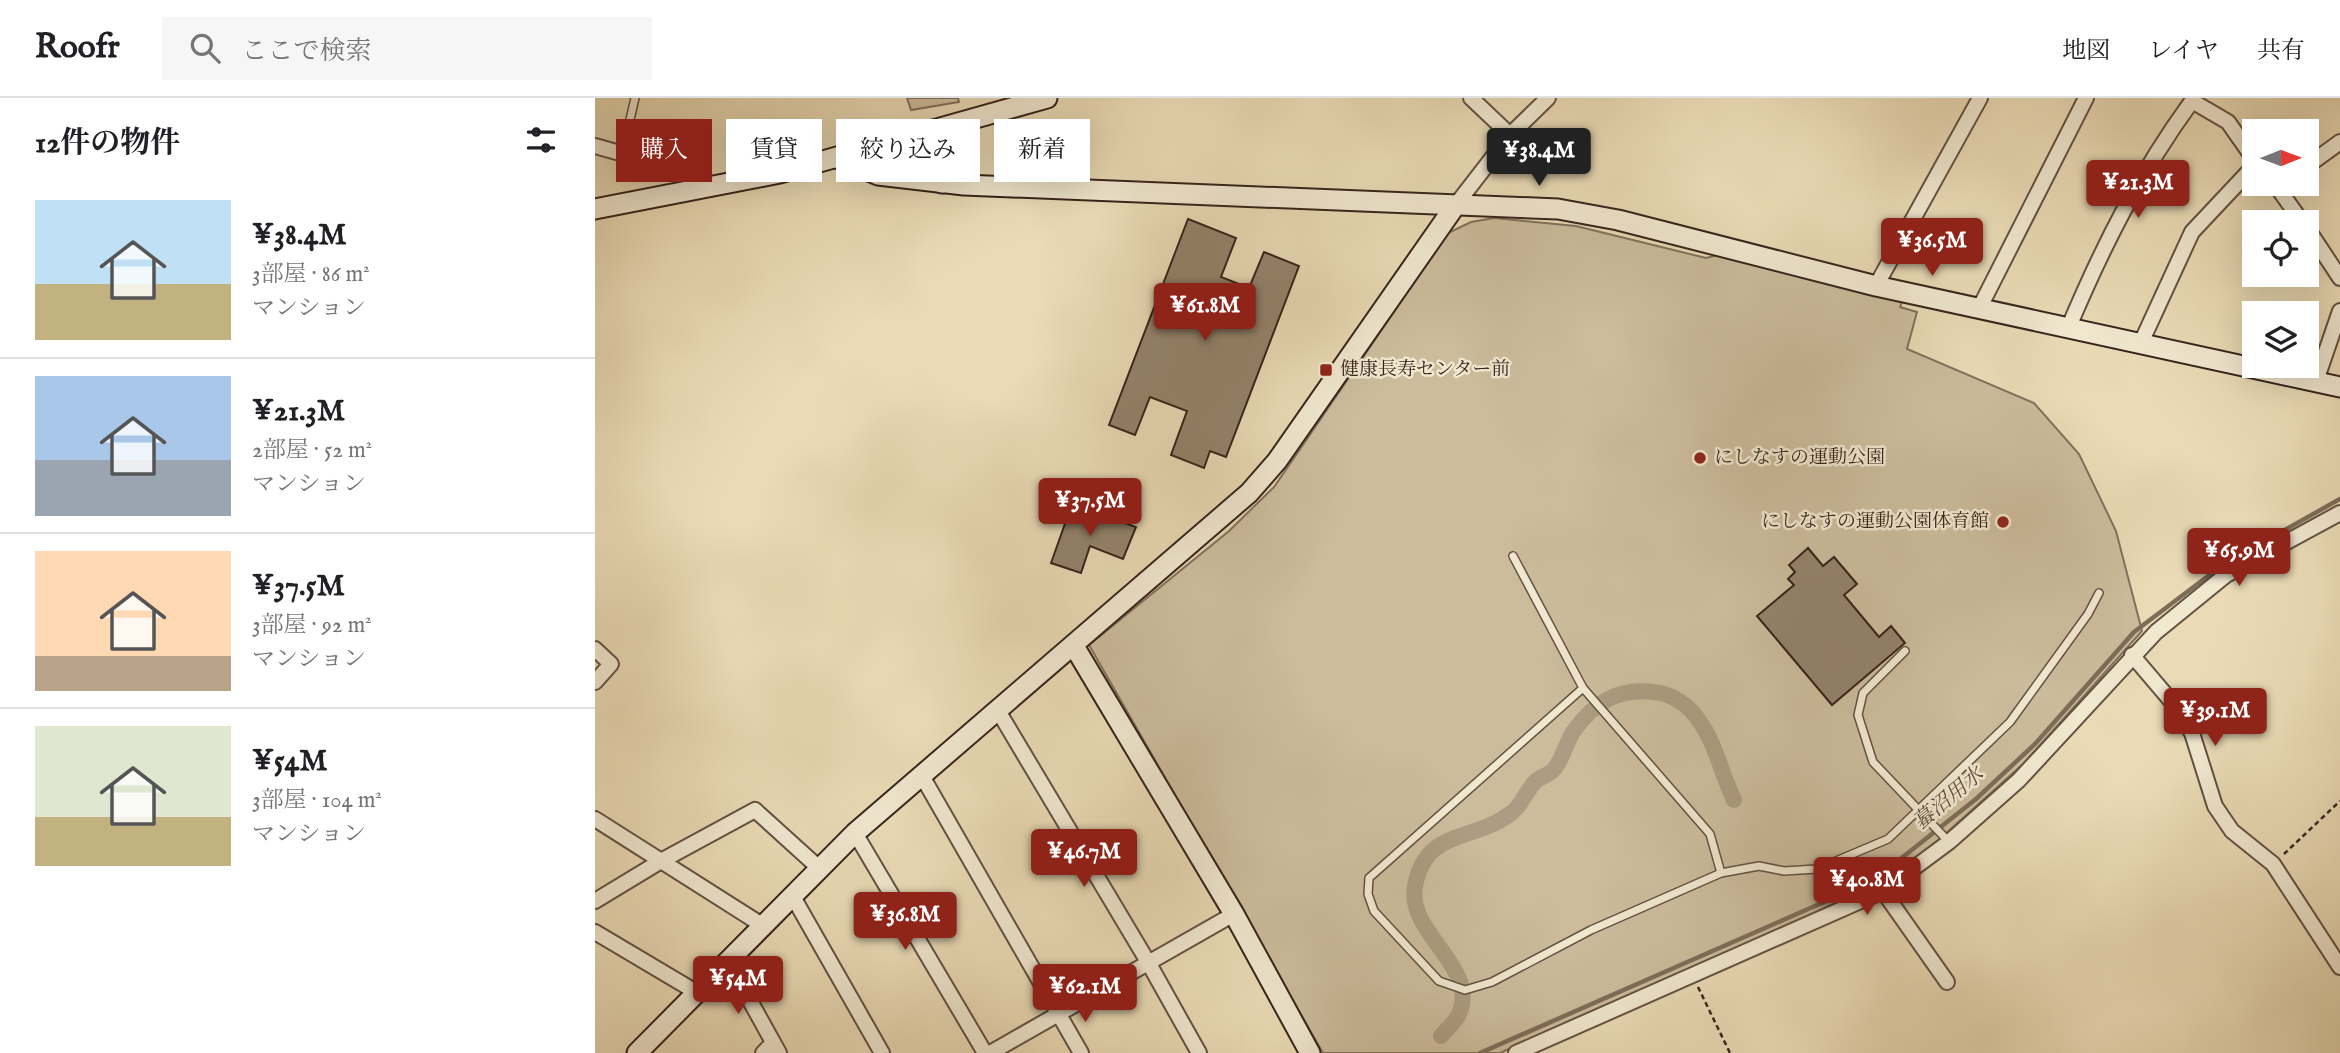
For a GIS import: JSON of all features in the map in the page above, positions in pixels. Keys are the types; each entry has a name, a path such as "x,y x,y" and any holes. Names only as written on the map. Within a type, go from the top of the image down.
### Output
{"street":[{"path":"974,119 1047,98"},
{"path":"1471,98 1510,135"},
{"path":"637,1053 855,833 997,709 1075,646 1249,493 1277,461 1455,206 1510,135 1548,98"},
{"path":"1876,286 1980,98"},
{"path":"1979,309 2086,98"},
{"path":"2068,329 2101,249 2160,144 2192,101 2228,122 2242,142"},
{"path":"2319,157 2340,142"},
{"path":"595,146 616,152"},
{"path":"595,209 714,188 836,158"},
{"path":"2140,345 2192,232 2242,179"},
{"path":"705,182 714,188"},
{"path":"934,182 1558,209 1876,286 2340,387"},
{"path":"2319,246 2340,278"},
{"path":"2326,257 2340,248"},
{"path":"2316,381 2340,311"},
{"path":"1516,1053 1882,891 1949,842 2019,780 2132,655 2226,575 2340,513"},
{"path":"1075,646 1234,914 1310,1053"},
{"path":"595,649 611,664 595,682"},
{"path":"2132,655 2172,702 2192,733 2215,806 2232,831 2273,864 2340,967"},
{"path":"997,709 1149,962 1199,1053"},
{"path":"922,776 1081,1053"},
{"path":"595,901 661,861 755,810 819,868"},
{"path":"595,819 762,925"},
{"path":"855,833 988,1053 1234,914"},
{"path":"1882,891 1947,982"},
{"path":"792,895 882,1053"},
{"path":"595,933 696,992"},
{"path":"728,961 772,1049"}],"lane":[{"path":"630,119 635,98"},
{"path":"1513,556 1583,688 1710,834 1721,873"},
{"path":"1583,688 1369,878 1368,894 1374,911 1439,981 1465,990 1492,982 1591,930 1721,873 1759,866 1784,871 1817,869 1888,839 1918,807 2010,722 2088,614 2099,593"},
{"path":"1905,651 1863,693 1858,715 1873,762 1949,842"}],"path":[{"path":"2273,864 2340,801"},
{"path":"1692,975 1730,1053"}],"shaded area":[{"path":"907,98 958,98 959,102 911,110"},
{"name":"にしなすの運動公園","path":"1494,218 1576,226 1706,258 1718,255 1902,302 1900,307 1917,312 1907,349 2034,403 2079,454 2116,531 2142,631 2024,763 1932,846 1876,885 1500,1053 1323,1053 1089,645 1229,531 1274,487 1448,233 1471,222"}],"building":[{"path":"1188,219 1236,238 1221,277 1249,288 1264,252 1299,266 1226,457 1210,451 1204,468 1171,455 1187,411 1150,397 1135,435 1109,425"},
{"path":"1072,504 1136,527 1123,559 1090,546 1081,573 1051,563"},
{"path":"1808,548 1823,566 1834,557 1857,584 1844,595 1879,637 1891,626 1905,643 1832,705 1757,616 1794,585 1788,579 1795,572 1789,565"}],"waterway":[{"name":"蟇沼用水","path":"1480,1053 1840,895 1889,868 1976,799 2035,744 2134,632 2224,564 2340,499"},
{"path":"1441,1036 1458,1016 1463,999 1453,966 1421,920 1415,903 1415,886 1421,867 1429,854 1440,845 1496,823 1514,811 1536,781 1554,769 1573,732 1598,705 1618,695 1640,691 1660,693 1680,701 1696,716 1706,731 1734,800"}],"place":[{"name":"健康長寿センター前","path":"1326,370"},
{"name":"にしなすの運動公園","path":"1700,458"},
{"name":"にしなすの運動公園体育館","path":"2003,522"}]}
